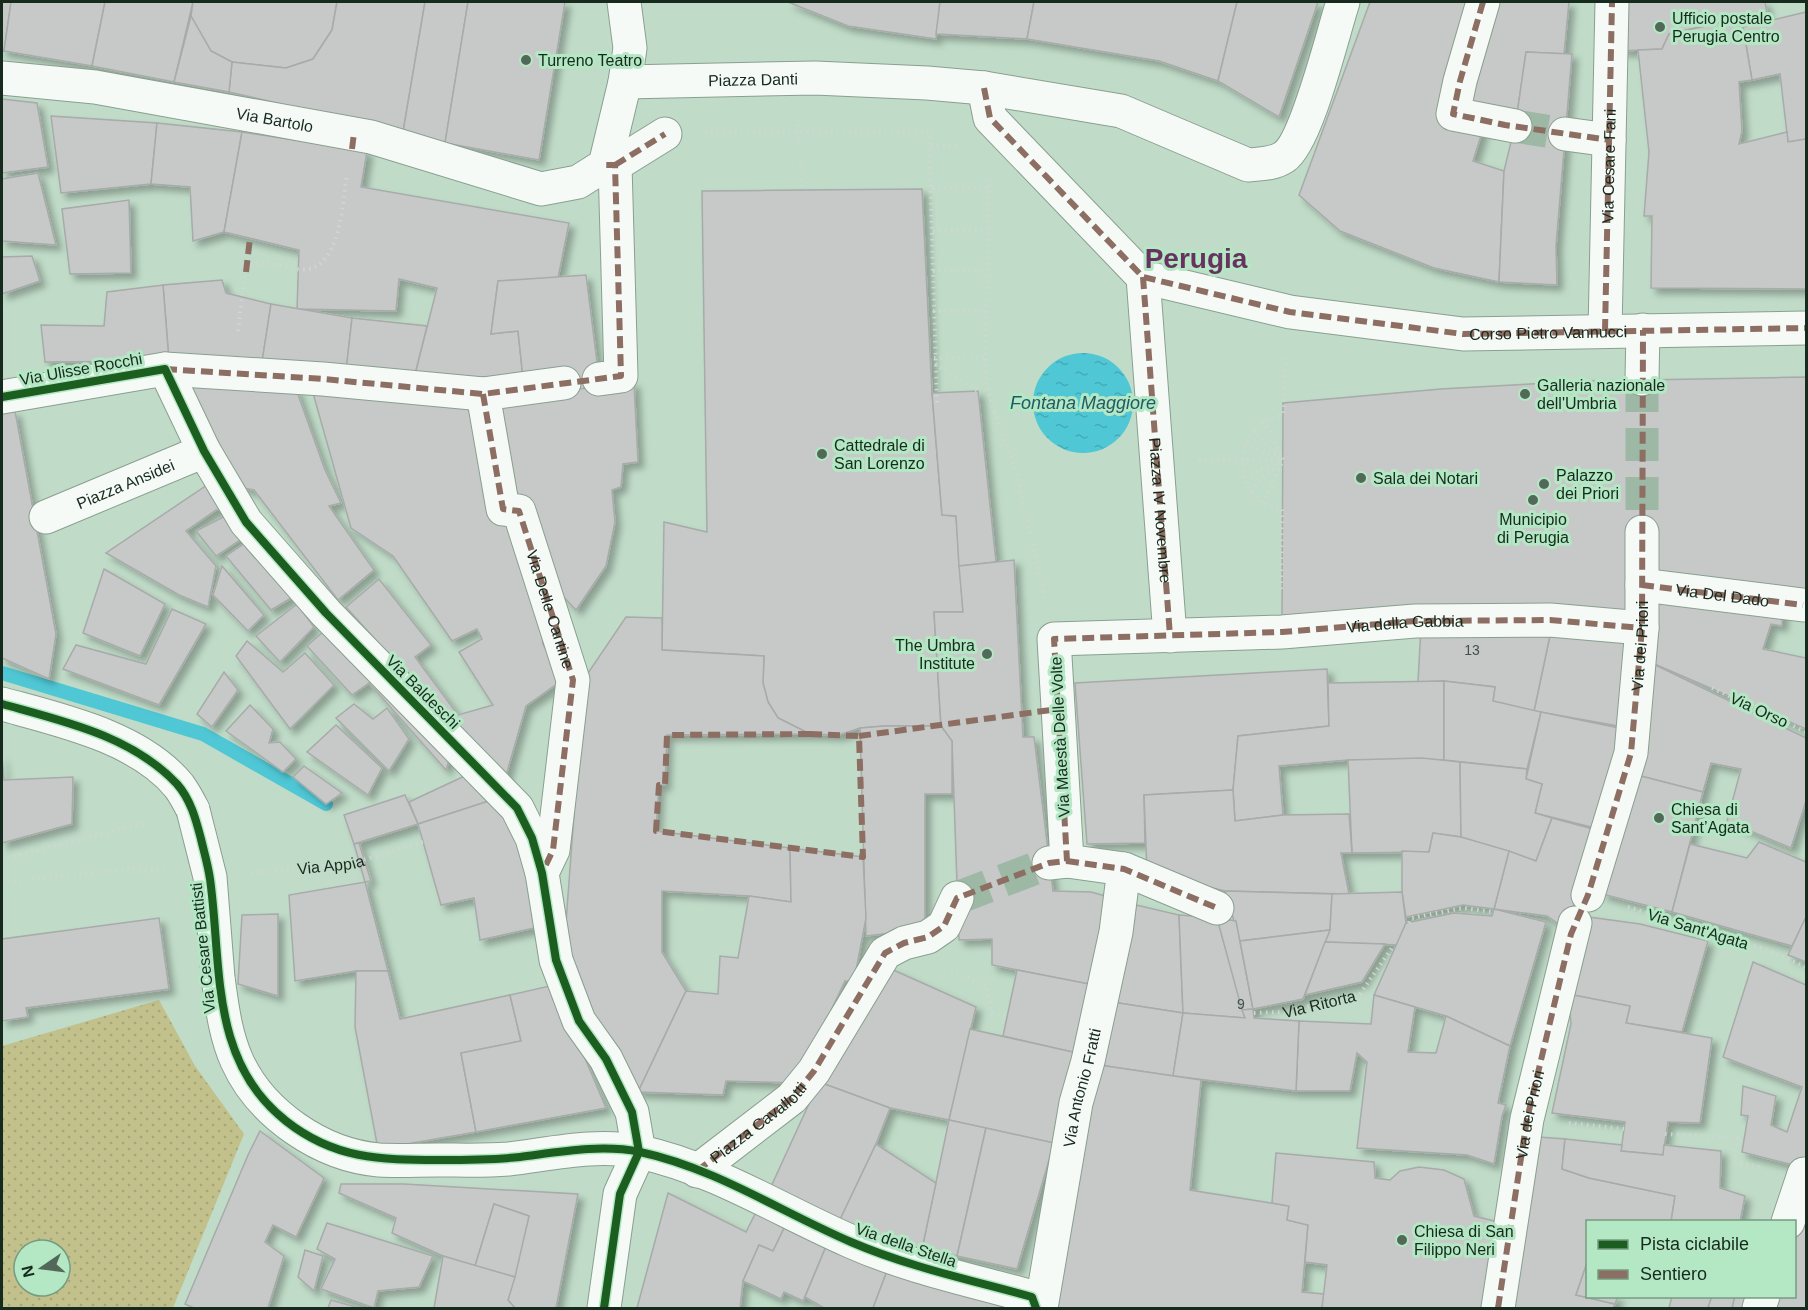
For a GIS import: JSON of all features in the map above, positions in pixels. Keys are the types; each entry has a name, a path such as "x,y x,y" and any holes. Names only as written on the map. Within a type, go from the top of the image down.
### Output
{"street":[{"path":"610,378 610,165 630,48 624,2"},
{"path":"987,103 1121,111 1248,165 1267,164 1285,157 1300,137 1343,2"},
{"path":"1483,2 1453,114 1515,126"},
{"name":"Via Cesare Fani","path":"1605,331 1612,2"},
{"name":"Via Bartolo","path":"2,78 95,87 363,135 541,189 578,182 610,165"},
{"name":"Piazza Danti","path":"625,82 815,78 880,81 987,103"},
{"path":"987,103 1143,277 1290,312"},
{"path":"610,165 665,134"},
{"path":"1565,134 1609,140"},
{"name":"Piazza IV Novembre","path":"1143,277 1170,636"},
{"name":"Corso Pietro Vannucci","path":"1290,312 1463,334 1806,328"},
{"path":"1642,379 1643,330"},
{"name":"Via Ulisse Rocchi","path":"2,397 165,369 323,379 483,394 564,383"},
{"name":"Via Baldeschi","path":"165,369 204,451 246,522 511,811 532,838 542,873 556,960 579,1021 606,1059 632,1112 639,1152"},
{"name":"Via Delle Cantine","path":"483,394 503,508 519,510 573,680 552,850 542,873"},
{"name":"Piazza Ansidei","path":"46,518 204,451"},
{"name":"Via dei Priori","path":"1498,1308 1527,1119 1581,909 1631,753 1642,628 1642,531"},
{"name":"Via Del Dado","path":"1642,585 1803,605"},
{"name":"Via della Gabbia","path":"1170,636 1282,632 1427,621 1550,620 1642,628"},
{"name":"Via Maestà Delle Volte","path":"1124,869 1058,862 1054,639 1170,636"},
{"name":"Via Cesare Battisti","path":"2,704 117,740 153,764 178,786 193,810 210,877 218,978 226,1028 237,1061 250,1084 267,1104 315,1140 346,1153 378,1160 505,1159 590,1148 639,1152 698,1171 765,1200"},
{"path":"1124,869 1217,908"},
{"name":"Via Antonio Fratti","path":"1041,1308 1076,1103 1088,1061 1116,932 1124,869"},
{"name":"Piazza Cavallotti","path":"698,1171 792,1098 814,1071 885,953 904,943 928,937 944,926 957,898"},
{"path":"604,1308 620,1194 639,1152"},
{"path":"1788,1220 1805,1174"},
{"name":"Via della Stella","path":"765,1200 851,1242 944,1274 1032,1297 1036,1308"}],"path":[{"path":"987,103 989,188 986,384 1017,475 1054,639"},
{"path":"713,133 928,133 932,188 934,364 937,404"},
{"path":"799,133 801,190"},
{"path":"237,340 243,280 246,272 253,264 261,262 304,270 320,264 331,247 349,166"},
{"path":"932,188 989,188"},
{"path":"933,231 988,230"},
{"path":"933,271 987,271"},
{"path":"933,311 986,311"},
{"path":"1282,632 1282,509 1263,503 1251,491 1242,461 1246,445 1254,431 1265,420 1282,414 1290,312"},
{"path":"934,358 985,357"},
{"path":"934,364 978,391"},
{"path":"1263,503 1282,460 1265,420"},
{"path":"1254,431 1282,460"},
{"path":"1246,445 1282,460"},
{"path":"1242,461 1282,460"},
{"path":"1245,477 1282,460"},
{"path":"1251,491 1282,460"},
{"path":"2,859 148,822"},
{"path":"2,883 138,868 170,872"},
{"path":"1409,920 1463,908 1493,912"},
{"path":"949,969 986,986 992,1013 1007,1017"},
{"path":"1527,1119 1624,1129"},
{"path":"1665,1134 1737,1138 1734,1161 1744,1164"}],"shaded area":[{"path":"159,1000 195,1066 244,1134 173,1308 2,1308 2,1046"}],"water":[{"name":"Fontana Maggiore","path":"1083,353 1102,357 1119,367 1129,384 1133,403 1129,422 1119,439 1102,449 1083,453 1064,449 1047,439 1037,422 1033,403 1037,384 1047,367 1064,357"}],"building":[{"path":"2,2 11,2 4,51 2,50"},
{"path":"11,2 105,2 92,66 4,51"},
{"path":"105,2 193,2 174,82 92,66"},
{"path":"193,2 337,2 332,30 313,59 286,68 232,62 211,51 191,16"},
{"path":"337,2 425,2 403,132 229,92 232,62 286,68 313,59 332,30"},
{"path":"425,2 468,2 445,143 403,132"},
{"path":"468,2 565,2 539,160 445,143"},
{"path":"788,2 940,2 936,39 848,26"},
{"path":"940,2 1034,2 1027,39 936,34"},
{"path":"1034,2 1237,2 1218,81 1159,61 1027,39"},
{"path":"1237,2 1318,2 1279,117 1218,81"},
{"path":"1370,2 1476,2 1439,115 1484,126 1473,161 1504,171 1499,282 1434,268 1340,231 1299,195"},
{"path":"1488,2 1569,2 1564,54 1526,52 1516,121 1459,110"},
{"name":"Ufficio postale Perugia Centro","path":"1623,2 1765,2 1767,12 1669,34 1662,49 1621,51"},
{"path":"1806,12 1806,139 1788,142 1780,74 1752,80 1743,27"},
{"path":"191,16 211,51 232,62 229,92 174,82"},
{"path":"1729,21 1743,27 1752,80 1739,82 1742,131 1739,144 1787,132 1788,142 1806,139 1806,289 1651,288 1652,216 1644,216 1649,152 1638,50 1662,49 1669,34"},
{"path":"1526,52 1572,54 1556,246 1557,285 1499,282 1504,171 1516,121"},
{"path":"2,99 37,103 48,167 2,173"},
{"path":"51,116 157,123 151,184 61,193"},
{"path":"157,123 242,132 224,232 193,241 190,187 151,184"},
{"path":"242,132 367,151 361,187 569,223 558,278 498,281 491,334 518,331 523,378 414,378 437,288 399,279 396,311 297,309 299,250 224,232"},
{"path":"38,173 56,245 2,241 2,179"},
{"name":"Cattedrale di San Lorenzo","path":"922,189 932,393 942,515 956,516 963,612 934,612 941,726 885,726 860,728 839,735 810,734 778,718 768,702 763,683 764,656 662,650 664,522 707,532 702,191"},
{"path":"129,200 131,273 70,274 62,209"},
{"path":"32,256 40,281 2,294 2,257"},
{"path":"586,275 600,386 564,392 523,378 518,331 491,334 498,281"},
{"path":"222,280 226,293 271,304 262,362 169,361 163,285"},
{"path":"163,285 169,361 45,362 41,325 104,326 107,292"},
{"path":"271,304 352,318 346,371 262,362"},
{"path":"352,318 427,326 414,378 346,371"},
{"name":"Palazzo dei Priori","path":"1806,377 1806,602 1655,582 1626,617 1282,621 1283,403 1441,389 1583,381"},
{"path":"634,382 638,462 623,464 621,487 612,490 615,522 606,566 576,610 544,576 497,452 491,400"},
{"path":"182,385 296,389 325,470 341,503 329,506 374,570 338,600 254,490 243,488"},
{"path":"978,391 996,562 959,566 956,516 942,515 932,393"},
{"path":"313,393 478,396 541,627 543,644 561,681 526,706 505,779 453,726 346,607 379,579 431,645 415,657 458,715 493,705 459,652 482,639 477,629 452,641 393,556 351,528"},
{"path":"15,411 56,634 49,679 2,658 2,414"},
{"path":"210,483 230,510 216,510 186,531 216,566 208,607 179,595 106,553"},
{"path":"227,515 243,538 216,556 196,531"},
{"path":"248,541 293,597 271,610 226,556"},
{"path":"1014,560 1023,737 1034,737 1053,891 1091,892 1109,897 1089,984 992,965 992,939 959,940 952,741 941,726 934,612 963,612 959,566"},
{"path":"222,566 264,615 248,631 213,595"},
{"path":"104,569 165,604 140,656 83,633"},
{"path":"1651,591 1783,608 1782,626 1771,624 1763,649 1806,658 1806,729 1645,660"},
{"path":"297,604 314,627 280,662 256,636"},
{"path":"172,609 206,624 159,705 63,669 76,645 146,664"},
{"path":"626,617 662,618 662,650 764,656 763,683 768,702 778,718 810,734 667,735 665,785 659,785 656,831 790,848 791,902 749,896 662,891 662,952 686,991 638,1092 563,963 584,679"},
{"path":"1552,626 1635,639 1624,727 1534,711"},
{"path":"1552,626 1534,711 1493,701 1495,687 1444,681 1418,682 1421,627"},
{"path":"324,631 450,757 446,770 369,683 352,695 307,646"},
{"path":"247,641 283,672 305,653 334,685 290,729 236,656"},
{"path":"1645,660 1806,738 1806,801 1791,848 1727,821 1741,769 1711,763 1703,792 1633,774"},
{"path":"1327,669 1329,726 1238,736 1233,790 1144,795 1145,843 1087,844 1075,683"},
{"path":"224,672 238,690 212,727 197,714"},
{"path":"1444,681 1444,760 1348,760 1279,766 1283,815 1235,821 1233,790 1238,736 1329,726 1328,683"},
{"path":"1444,681 1495,687 1493,701 1541,712 1527,769 1444,760"},
{"path":"354,704 373,719 387,708 409,739 389,771 336,718"},
{"path":"250,705 273,729 269,743 280,742 296,759 283,772 226,731"},
{"path":"1541,712 1624,729 1603,830 1535,813 1542,784 1526,779"},
{"path":"336,725 382,768 368,795 307,752"},
{"path":"941,726 952,741 952,794 925,794 925,929 866,936 860,728"},
{"path":"2,756 4,780 73,777 72,824 2,843"},
{"path":"1422,758 1460,762 1461,837 1433,833 1429,852 1352,853 1348,760"},
{"path":"1460,762 1527,769 1526,779 1542,784 1535,813 1552,818 1536,861 1461,837"},
{"path":"304,766 342,793 326,804 293,777"},
{"path":"471,773 495,799 418,824 409,802"},
{"name":"Chiesa di Sant’Agata","path":"1633,774 1703,792 1672,912 1602,894"},
{"path":"1233,790 1235,821 1283,815 1349,814 1352,853 1341,853 1349,894 1225,891 1147,872 1144,795"},
{"path":"405,795 418,824 354,844 344,815"},
{"path":"495,799 520,845 539,927 480,940 474,898 441,905 418,824"},
{"path":"1552,818 1604,832 1578,899 1560,925 1547,916 1494,909 1509,851 1536,861"},
{"path":"1433,833 1461,837 1509,851 1494,909 1463,905 1406,917 1402,892 1402,851 1429,852"},
{"path":"1759,842 1806,862 1806,917 1792,946 1672,912 1690,844 1747,858"},
{"path":"359,843 371,881 365,882 354,844"},
{"path":"790,848 863,857 866,918 854,981 845,981 794,1083 726,1081 723,1095 638,1092 686,991 718,994 720,956 738,958 749,896 791,902"},
{"path":"365,882 388,971 356,971 295,981 289,895"},
{"path":"1225,891 1332,894 1330,930 1240,941"},
{"path":"1402,892 1406,923 1399,945 1325,942 1330,930 1332,894"},
{"path":"1132,904 1179,915 1183,1013 1112,1002"},
{"path":"1494,909 1546,922 1510,1046 1446,1016 1374,995 1406,923 1454,913 1492,916"},
{"path":"278,914 278,996 238,984 242,915"},
{"path":"1179,915 1217,918 1245,1018 1183,1013"},
{"path":"1589,917 1640,924 1708,941 1682,1032 1626,1023 1630,1006 1568,994"},
{"path":"1806,917 1806,962 1788,955"},
{"path":"159,918 169,989 26,1008 28,1017 2,1021 2,939"},
{"path":"1217,918 1236,921 1253,1009 1242,1010"},
{"path":"1330,930 1303,999 1253,1009 1240,941"},
{"path":"1325,942 1385,944 1362,982 1305,995"},
{"path":"1753,962 1806,985 1806,1158 1801,1167 1742,1152 1748,1116 1741,1115 1743,1086 1776,1096 1771,1125 1787,1132 1802,1087 1723,1057"},
{"path":"889,968 976,1007 949,1120 890,1108 819,1082"},
{"path":"1017,970 1089,984 1077,1053 1003,1036"},
{"path":"356,971 388,971 400,1019 510,995 521,1041 461,1053 476,1132 378,1149 355,1027"},
{"path":"554,985 606,1108 476,1132 461,1053 521,1041 510,995"},
{"path":"1568,994 1630,1006 1626,1023 1712,1038 1700,1123 1668,1122 1663,1155 1621,1151 1625,1122 1552,1113 1571,1024"},
{"path":"1374,995 1415,1007 1408,1052 1436,1053 1446,1016 1510,1046 1498,1103 1506,1105 1494,1164 1467,1155 1357,1148 1367,1062 1357,1053 1350,1091 1296,1091 1299,1021 1371,1024"},
{"path":"1112,1002 1183,1013 1173,1076 1099,1065"},
{"path":"1253,1009 1254,1018 1299,1021 1296,1091 1173,1076 1183,1013 1245,1018 1242,1010"},
{"path":"970,1029 1077,1053 1054,1143 949,1120"},
{"path":"1099,1065 1201,1080 1190,1190 1289,1206 1287,1220 1308,1225 1302,1292 1324,1294 1322,1308 1047,1308"},
{"path":"819,1082 890,1108 876,1144 837,1226 769,1191"},
{"path":"949,1120 986,1128 957,1256 922,1249"},
{"path":"986,1128 1054,1143 1017,1269 957,1256"},
{"path":"260,1131 324,1178 296,1237 273,1225 265,1242 284,1256 268,1308 194,1308 185,1304"},
{"path":"1539,1137 1565,1139 1562,1169 1589,1178 1675,1196 1671,1220 1586,1220 1586,1266 1576,1295 1615,1304 1613,1308 1508,1308"},
{"path":"1565,1139 1622,1145 1621,1151 1663,1155 1664,1145 1721,1151 1720,1188 1745,1196 1740,1220 1671,1220 1675,1196 1589,1178 1562,1169"},
{"path":"876,1144 936,1183 922,1249 869,1237 837,1226"},
{"name":"Chiesa di San Filippo Neri","path":"1276,1153 1374,1162 1375,1178 1390,1180 1400,1171 1419,1167 1444,1170 1464,1179 1474,1216 1499,1222 1486,1308 1322,1308 1327,1265 1305,1262 1308,1225 1287,1220 1289,1206 1272,1203"},
{"path":"341,1184 404,1184 578,1194 556,1308 515,1308 508,1300 529,1216 494,1204 475,1266 443,1256 392,1233 396,1218 339,1193"},
{"path":"668,1193 746,1232 760,1204 789,1218 773,1251 759,1245 743,1281 740,1308 637,1308"},
{"path":"494,1204 529,1216 515,1277 475,1266"},
{"path":"789,1218 830,1237 803,1301 784,1292 781,1299 743,1281 759,1245 773,1251"},
{"path":"327,1223 433,1256 419,1287 378,1291 374,1308 321,1289 335,1259 317,1249"},
{"path":"1806,1223 1806,1308 1763,1308 1766,1298 1796,1298 1796,1238"},
{"path":"830,1237 890,1263 873,1308 824,1308 805,1297"},
{"path":"305,1250 323,1256 314,1291 298,1277"},
{"path":"443,1256 515,1277 508,1300 515,1308 434,1308"},
{"path":"890,1263 1025,1308 873,1308"},
{"path":"1586,1266 1586,1297 1576,1295"},
{"path":"1589,1298 1617,1298 1615,1304"},
{"path":"1672,1298 1711,1298 1708,1308 1669,1308"},
{"path":"1711,1298 1734,1298 1732,1308 1708,1308"},
{"path":"1734,1298 1754,1298 1751,1308 1732,1308"},
{"path":"331,1300 359,1308 328,1308"}],"waterway":[{"path":"2,673 203,734 326,804"}],"tunnel":[{"path":"1515,126 1565,134"},
{"path":"1642,379 1642,532"},
{"path":"957,898 1049,863"}],"marked path":[{"path":"1483,2 1453,114 1505,125 1609,140"},
{"path":"1605,331 1612,2"},
{"path":"984,88 990,118 1143,277 1290,312 1463,334 1806,328"},
{"path":"352,149 354,133"},
{"path":"615,165 665,134"},
{"path":"165,369 323,379 483,394 621,376 615,165 605,165"},
{"path":"246,272 250,238"},
{"path":"1143,277 1170,636"},
{"path":"1498,1308 1527,1119 1571,934 1588,895 1631,753 1642,628 1643,330"},
{"path":"483,394 503,509 519,511 573,680 553,850 542,873"},
{"path":"1642,585 1803,605"},
{"path":"697,1171 792,1098 814,1071 885,953 904,943 928,937 944,926 957,898 1049,863 1067,861 1054,639 1282,632 1415,621 1550,620 1642,628"},
{"path":"859,736 1058,709"},
{"path":"810,734 859,736 863,857 656,831 659,785 665,785 667,735 810,734"},
{"path":"1067,861 1124,869 1217,908"}],"cycle path":[{"path":"2,397 165,369 204,451 246,522 326,613 517,808 532,838 542,873 556,960 579,1021 606,1059 632,1112 639,1152 620,1194 604,1308"},
{"path":"2,704 72,724 118,742 159,767 182,790 195,817 210,879 219,977 231,1040 243,1070 261,1097 286,1121 304,1134 340,1150 377,1158 500,1159 595,1149 640,1152 668,1159 721,1180 873,1251 1032,1297 1036,1308"}],"place":[{"name":"Ufficio postale Perugia Centro","path":"1660,27"},
{"name":"Turreno Teatro","path":"526,60"},
{"name":"Galleria nazionale dell'Umbria","path":"1525,394"},
{"name":"Cattedrale di San Lorenzo","path":"822,454"},
{"name":"Sala dei Notari","path":"1361,478"},
{"name":"Palazzo dei Priori","path":"1544,484"},
{"name":"Municipio di Perugia","path":"1533,500"},
{"name":"The Umbra Institute","path":"987,654"},
{"name":"Chiesa di Sant’Agata","path":"1659,818"},
{"name":"Chiesa di San Filippo Neri","path":"1402,1240"}],"district":[{"name":"Perugia","path":"1196,258"}]}
